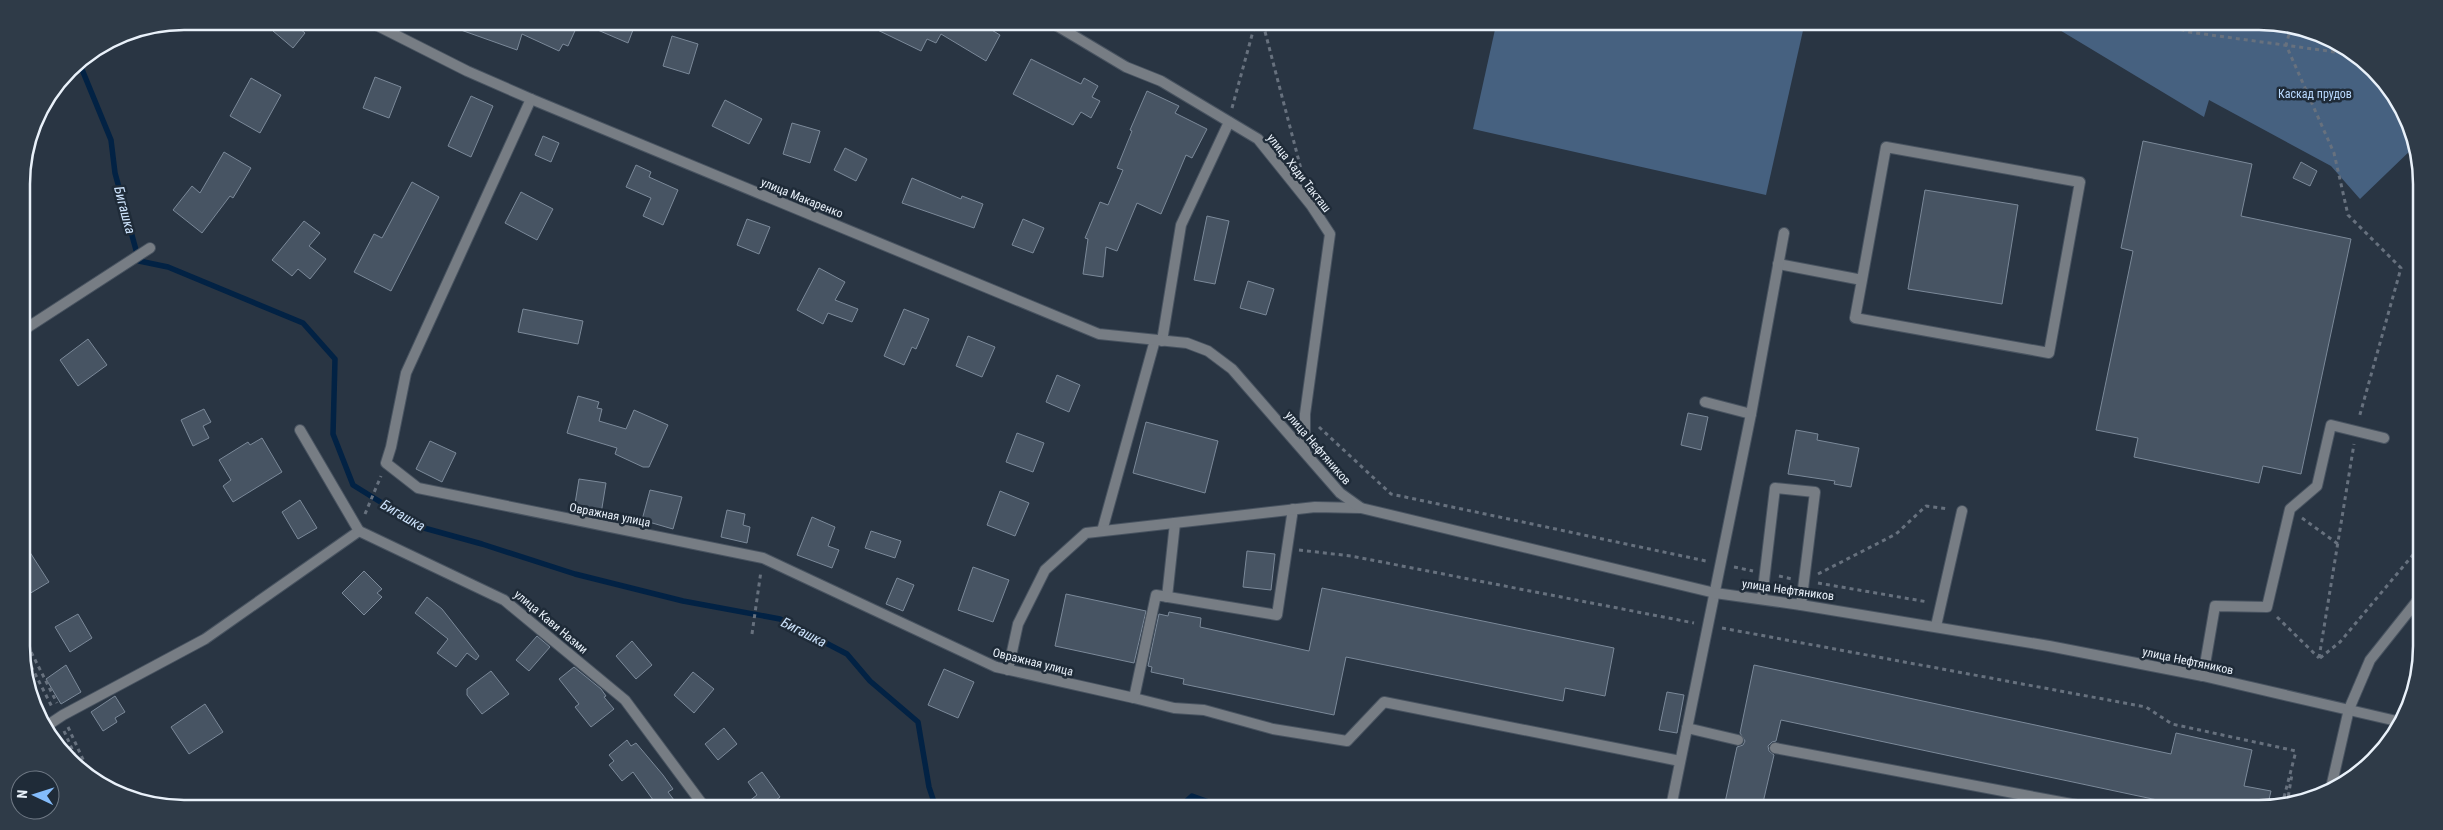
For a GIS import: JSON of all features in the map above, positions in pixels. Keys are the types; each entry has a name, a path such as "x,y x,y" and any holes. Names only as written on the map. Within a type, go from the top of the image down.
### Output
{"street":[{"name":"улица Макаренко","path":"386,30 467,71 531,99 1099,334 1187,343 1208,351 1232,369"},
{"name":"улица Хади Такташ","path":"1064,30 1126,66 1161,81 1258,139 1311,205 1330,234 1305,414 1304,452"},
{"name":"Овражная улица","path":"531,99 406,373 392,447 386,463 418,488 763,558 996,667 1174,708 1204,710 1273,729 1347,742 1384,702 1680,761"},
{"path":"1102,531 1158,340 1181,225 1229,122"},
{"path":"1886,147 2080,182 2049,353 1855,318 1862,280 1886,147"},
{"path":"1672,800 1751,414 1784,233"},
{"path":"30,326 132,262 150,248"},
{"path":"1778,264 1862,280"},
{"name":"улица Нефтяников","path":"1232,369 1340,493 1361,508 1715,593 1762,598 1936,626 2203,676 2393,720"},
{"path":"1705,402 1751,414"},
{"path":"2203,676 2215,606 2267,607 2290,510 2317,486 2331,425 2384,438"},
{"path":"51,723 205,639 359,531 300,430"},
{"path":"1762,598 1775,488 1815,492 1801,604"},
{"path":"1008,670 1018,624 1045,570 1086,533 1293,509 1315,507 1361,508"},
{"path":"1134,698 1156,595 1276,615 1293,509"},
{"path":"1936,626 1962,511"},
{"path":"1167,597 1175,523"},
{"name":"улица Кави Назми","path":"359,531 504,600 625,700 700,800"},
{"path":"2333,781 2349,709 2370,660 2413,606"},
{"path":"1687,728 1738,740"},
{"path":"1775,748 2051,800"}],"path":[{"path":"1229,122 1253,30"},
{"path":"1265,30 1302,173"},
{"path":"2184,30 2340,53"},
{"path":"2289,33 2286,45 2334,153 2348,215 2401,268 2356,430 2319,658"},
{"path":"1305,414 1391,494 1765,574 1940,604"},
{"path":"370,502 380,480"},
{"path":"1804,581 1896,534 1926,506 1962,511"},
{"path":"2290,510 2338,544"},
{"path":"1287,549 1351,556 1708,626 2146,707 2172,724 2296,751"},
{"path":"2319,658 2340,642 2413,555"},
{"path":"752,634 763,558"},
{"path":"2267,607 2319,658"},
{"path":"2288,797 2296,751"},
{"path":"2284,798 2296,751"}],"green space":[{"path":"1495,30 1803,30 1766,195 1473,129"},
{"name":"Каскад прудов","path":"2060,30 2259,30 2299,35 2336,51 2353,62 2375,82 2397,116 2405,134 2409,151 2360,199 2331,166 2209,100 2204,117"}],"building":[{"path":"301,30 305,33 293,48 273,31"},
{"path":"461,30 575,30 568,46 563,44 559,51 522,34 517,50"},
{"path":"598,30 633,30 628,43"},
{"path":"878,30 992,30 1000,35 986,61 941,34 936,43 927,39 921,51"},
{"path":"672,36 698,44 689,74 663,66"},
{"path":"1031,59 1081,84 1084,78 1098,86 1092,97 1100,101 1091,118 1081,112 1073,125 1013,94"},
{"path":"375,77 401,87 389,118 363,108"},
{"path":"251,78 281,95 260,133 230,116"},
{"path":"1147,91 1179,106 1175,113 1207,129 1192,158 1186,155 1161,214 1137,203 1117,251 1106,247 1103,277 1083,274 1088,239 1085,238 1100,202 1108,205 1123,170 1117,168 1132,131 1130,130"},
{"path":"471,96 493,106 471,157 448,146"},
{"path":"725,100 762,119 749,144 712,126"},
{"path":"792,123 820,131 810,163 783,154"},
{"path":"543,136 559,143 551,162 535,155"},
{"path":"2143,141 2252,164 2241,216 2351,239 2301,474 2263,466 2259,483 2134,457 2138,438 2096,430 2133,251 2121,248"},
{"path":"845,148 867,159 856,181 834,170"},
{"path":"224,152 251,168 233,198 230,196 202,233 173,210 192,186 200,193"},
{"path":"2301,162 2317,171 2310,186 2293,178"},
{"path":"636,165 651,172 649,177 678,190 663,225 643,216 651,198 626,187"},
{"path":"912,178 961,199 962,196 983,204 974,228 902,203"},
{"path":"412,182 439,197 391,291 354,272 374,234 382,238"},
{"path":"1925,190 2018,205 2002,304 1908,289"},
{"path":"521,192 553,209 537,240 505,223"},
{"path":"1207,216 1229,221 1215,284 1194,280"},
{"path":"747,219 770,227 759,254 737,245"},
{"path":"1023,219 1044,228 1033,253 1012,245"},
{"path":"304,221 320,233 309,246 326,259 310,279 298,269 292,276 272,260"},
{"path":"819,268 845,282 835,300 858,309 852,322 828,313 823,324 797,310"},
{"path":"1248,281 1274,289 1266,315 1240,308"},
{"path":"523,309 583,321 578,344 518,332"},
{"path":"904,309 929,319 916,349 912,347 904,365 884,356"},
{"path":"968,336 995,347 982,377 956,366"},
{"path":"88,339 107,365 78,386 60,360"},
{"path":"1057,375 1080,385 1069,412 1046,402"},
{"path":"578,396 599,402 597,408 602,409 599,421 626,429 634,410 668,425 649,467 643,467 615,454 617,448 567,433"},
{"path":"204,409 211,422 203,426 209,438 193,446 181,420"},
{"path":"1688,413 1708,417 1701,450 1681,445"},
{"path":"1146,422 1218,441 1205,493 1133,473"},
{"path":"1796,430 1818,434 1817,440 1859,448 1851,487 1834,484 1835,481 1788,474"},
{"path":"1017,433 1044,443 1033,472 1006,462"},
{"path":"262,438 282,472 233,502 223,486 231,480 219,460 248,442 250,445"},
{"path":"430,441 456,453 442,482 416,469"},
{"path":"579,479 606,483 601,514 574,510"},
{"path":"650,490 682,497 673,529 642,520"},
{"path":"1000,491 1029,503 1015,536 987,525"},
{"path":"300,500 317,528 298,539 282,512"},
{"path":"727,510 745,514 743,525 750,527 747,543 721,537"},
{"path":"812,517 835,527 828,546 839,550 832,568 797,555"},
{"path":"871,531 901,541 895,558 865,548"},
{"path":"1247,551 1275,554 1271,590 1243,587"},
{"path":"30,552 49,582 30,593"},
{"path":"973,567 1009,580 993,622 958,610"},
{"path":"364,571 382,589 377,593 382,597 364,615 342,593"},
{"path":"897,578 914,585 903,611 886,604"},
{"path":"1322,588 1614,648 1605,696 1565,688 1563,701 1346,657 1334,715 1183,684 1184,679 1151,672 1152,667 1148,666 1159,614 1168,616 1169,612 1201,618 1200,627 1309,651"},
{"path":"1066,594 1146,611 1134,663 1055,646"},
{"path":"427,597 442,609 479,656 476,660 467,653 456,667 437,653 448,639 415,613"},
{"path":"78,614 92,638 70,652 55,627"},
{"path":"537,636 550,647 529,671 516,660"},
{"path":"632,641 652,665 636,679 616,656"},
{"path":"66,665 81,692 61,704 46,679"},
{"path":"1754,665 2171,754 2176,733 2252,750 2244,786 2271,791 2269,800 2157,800 1781,720 1776,741 1768,746 1769,751 1774,755 1764,800 1726,800 1737,747 1743,745 1745,741 1740,733"},
{"path":"574,667 601,689 606,696 604,697 614,709 591,727 575,707 579,704 559,679"},
{"path":"944,669 974,682 958,718 928,705"},
{"path":"491,671 509,694 482,714 467,695 467,689"},
{"path":"693,672 714,689 694,713 674,695"},
{"path":"1667,692 1684,695 1677,733 1659,730"},
{"path":"115,696 125,712 115,718 117,722 103,731 91,712"},
{"path":"205,704 223,732 189,754 171,727"},
{"path":"724,728 737,744 718,760 705,744"},
{"path":"627,740 631,746 636,743 673,789 668,792 674,800 653,800 633,772 622,781 609,765 614,761 609,755"},
{"path":"762,772 780,797 776,800 750,800 757,795 748,782"}],"waterway":[{"name":"Бигашка","path":"82,68 111,140 115,173 139,261 168,267 303,323 335,359 333,434 353,485 424,528 482,544 575,574 683,601 780,619 847,654 870,681 918,722 929,787 933,800"},
{"name":"Бигашка","path":"1188,800 1192,796 1203,800"}]}
